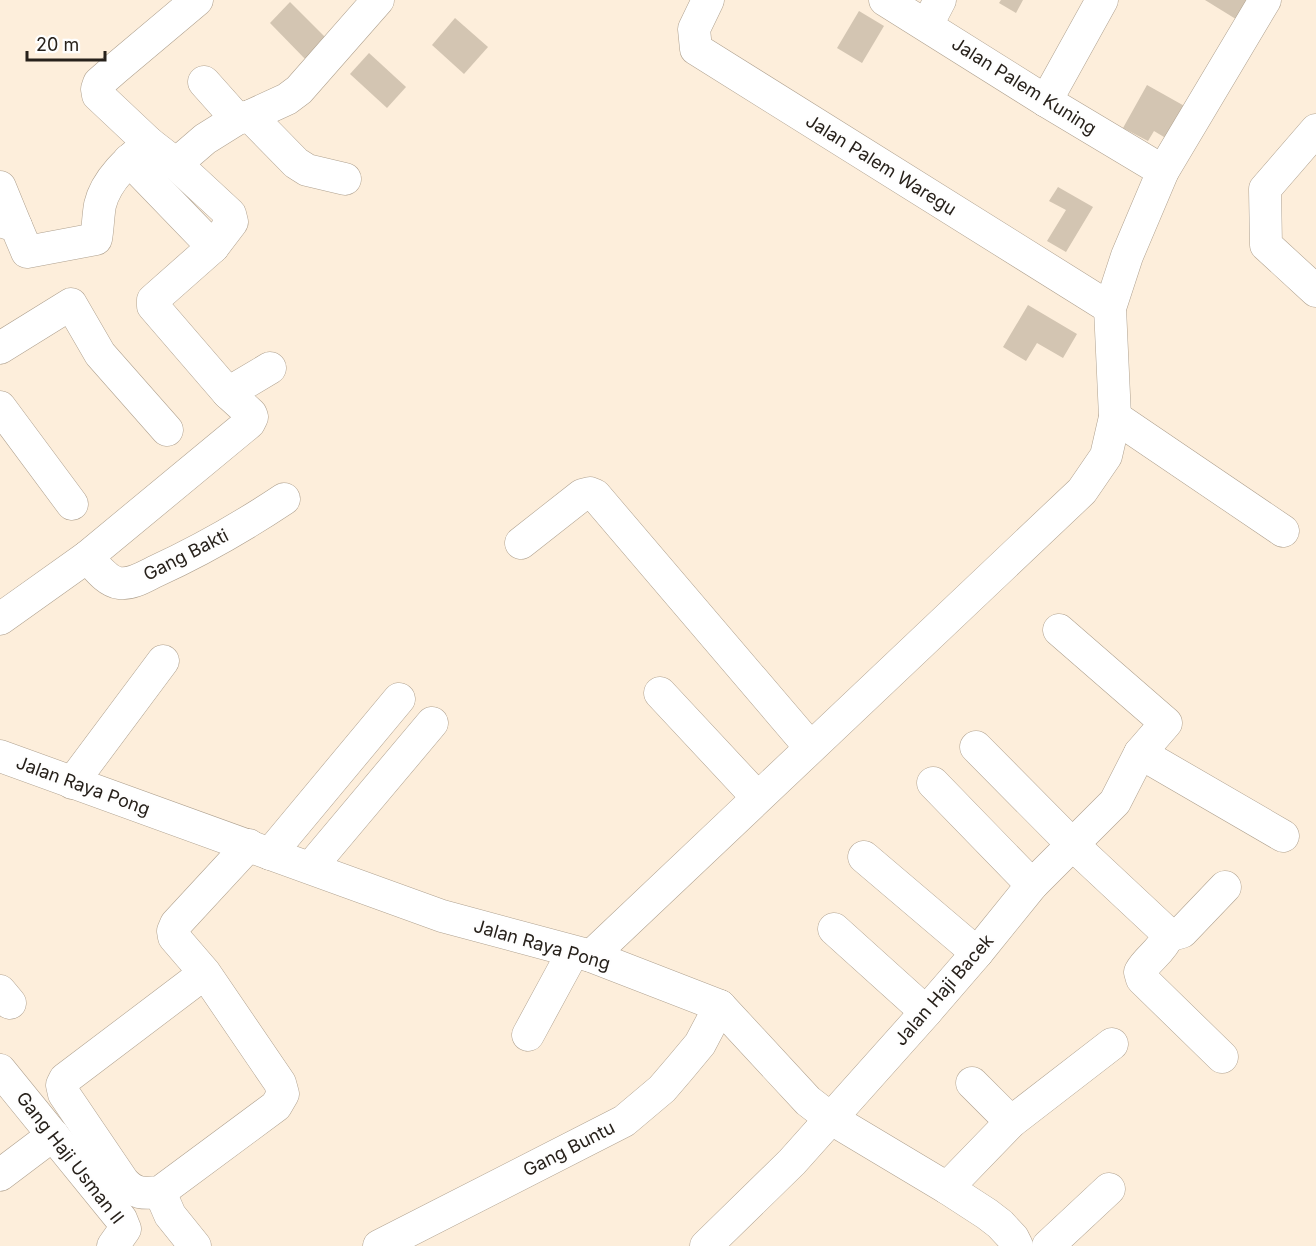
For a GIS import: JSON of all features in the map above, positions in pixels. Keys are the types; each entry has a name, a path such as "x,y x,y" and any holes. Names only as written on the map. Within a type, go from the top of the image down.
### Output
{"street":[{"path":"197,0 99,83 97,89 98,95 139,151 213,247"},
{"path":"176,164 205,139 243,118 287,99 299,90 378,0"},
{"name":"Jalan Palem Waregu","path":"708,0 694,29 696,50 1110,308"},
{"name":"Jalan Palem Kuning","path":"885,0 933,13 1046,101 1163,171"},
{"path":"1046,101 1102,0"},
{"path":"528,1035 582,954 757,798 1082,491 1106,456 1115,417 1110,308 1127,256 1163,171 1264,0"},
{"path":"204,82 296,163 307,170 345,179"},
{"path":"1316,130 1265,189 1266,245 1316,291"},
{"path":"0,619 87,557 249,423 252,417 228,393 152,303 213,247 232,222 230,214 176,164 139,151"},
{"path":"0,187 8,224 27,252 96,238 100,203 111,181 139,151"},
{"path":"0,348 71,304 100,354 167,430"},
{"path":"228,393 270,368"},
{"path":"0,407 72,504"},
{"path":"1115,417 1283,531"},
{"path":"521,543 582,495 590,493 595,495 810,747"},
{"name":"Gang Bakti","path":"87,557 110,580 120,584 131,582 196,552 241,527 284,499"},
{"name":"Jalan Haji Bacek","path":"706,1246 792,1162 926,1012 1032,885 1115,802 1140,753 1166,723 1059,630"},
{"path":"72,783 162,661"},
{"path":"660,693 757,798"},
{"path":"206,973 65,1079 62,1085 64,1094 131,1190 142,1194 160,1192 276,1106 283,1094 280,1083 206,973 174,937 173,931 176,924 259,849 399,699"},
{"path":"311,867 432,723"},
{"path":"976,747 1168,936"},
{"path":"1140,753 1283,836"},
{"name":"Jalan Raya Pong","path":"0,756 442,916 582,954 720,1006 808,1101 830,1118 947,1188 1000,1224 1017,1246"},
{"path":"933,783 1032,885"},
{"path":"864,857 977,953"},
{"path":"1168,936 1182,932 1225,887"},
{"path":"834,929 926,1012"},
{"path":"1168,936 1165,943 1143,967 1140,972 1142,979 1222,1058"},
{"name":"Gang Buntu","path":"379,1246 560,1155 624,1120 651,1100 680,1068 700,1044 720,1006"},
{"path":"947,1188 1011,1122 1112,1044"},
{"name":"Gang Haji Usman II","path":"0,1070 121,1219 125,1229 113,1246"},
{"path":"972,1083 1011,1122"},
{"path":"0,1175 53,1135"},
{"path":"1048,1246 1109,1189"},
{"path":"160,1192 170,1215 195,1246"}],"building":[{"path":"1001,0 1023,0 1016,13 999,3"},
{"path":"1205,0 1252,0 1239,21"},
{"path":"290,2 329,41 308,62 270,23"},
{"path":"859,11 884,26 862,63 837,48"},
{"path":"455,18 488,47 464,74 432,45"},
{"path":"369,53 406,87 387,108 350,74"},
{"path":"1147,85 1188,108 1169,140 1154,131 1148,141 1123,128"},
{"path":"1058,187 1093,207 1066,252 1047,241 1066,210 1049,201"},
{"path":"1028,305 1077,334 1063,358 1037,343 1026,361 1003,347"}]}
